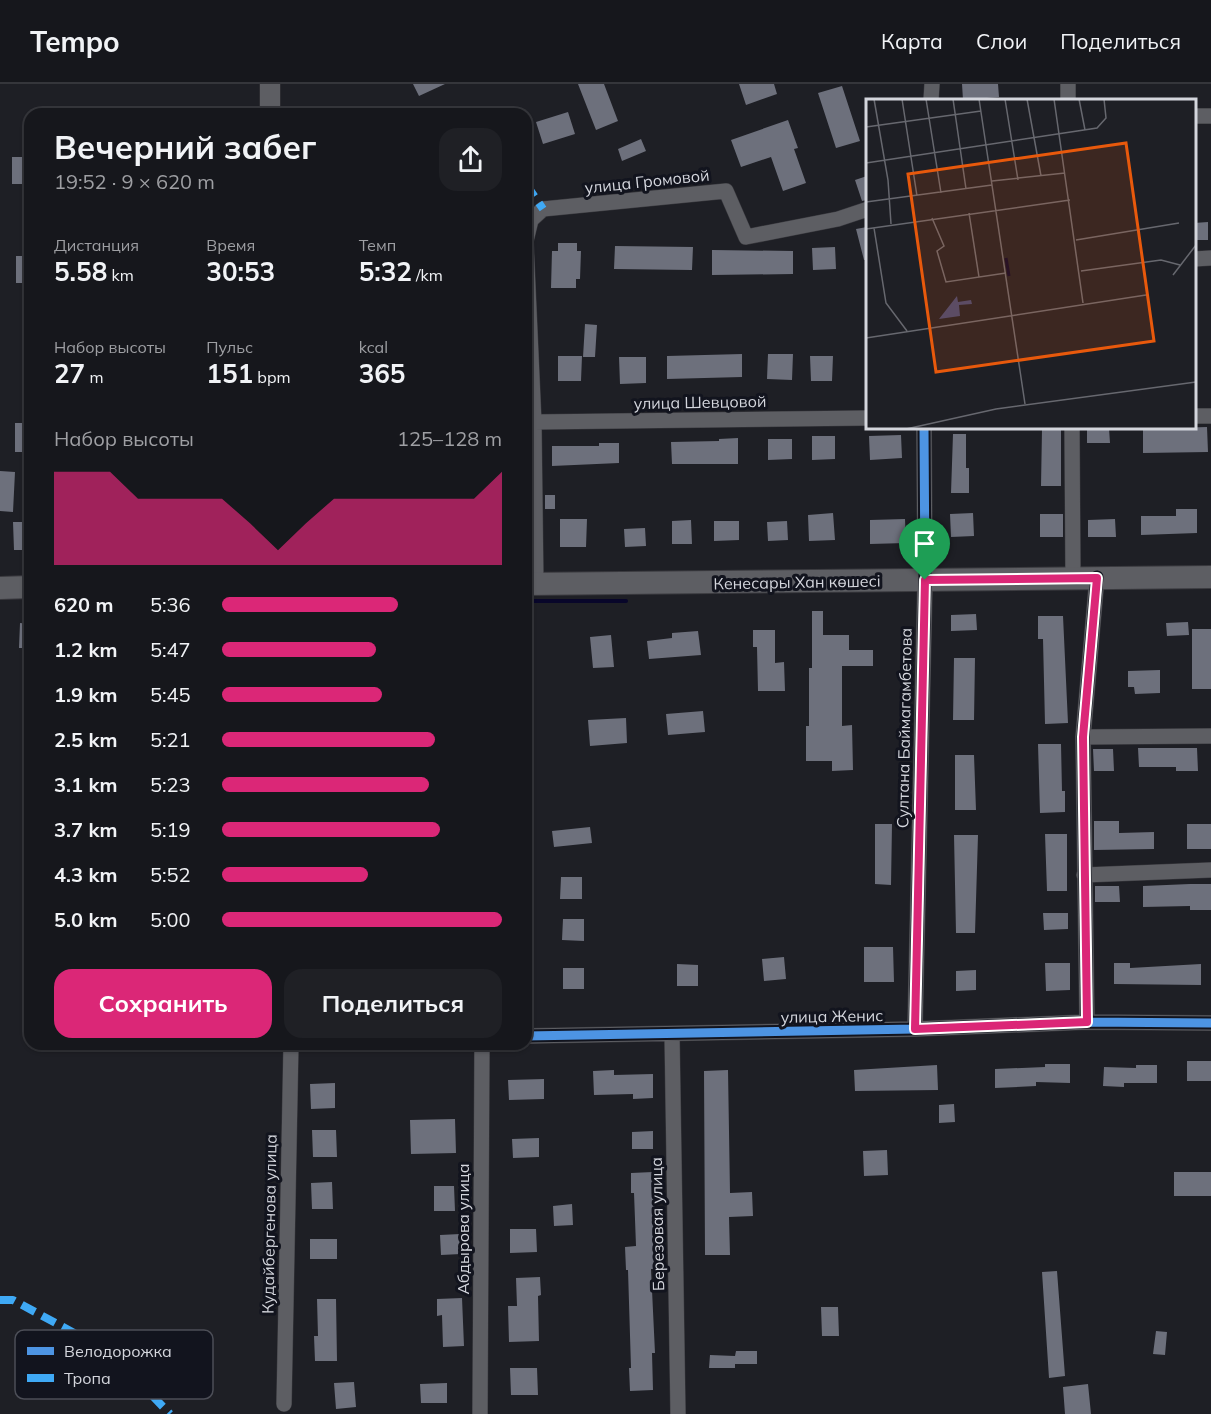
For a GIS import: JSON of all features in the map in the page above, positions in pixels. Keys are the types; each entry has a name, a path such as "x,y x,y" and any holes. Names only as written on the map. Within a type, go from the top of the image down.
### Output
{"main road":[{"name":"Кенесары Хан көшесі","path":"532,584 1211,577"},
{"path":"0,588 24,587"}],"street":[{"path":"270,84 270,108"},
{"path":"931,99 932,84"},
{"name":"улица Громовой","path":"532,219 543,209 726,191 746,237 838,219 866,209"},
{"path":"1196,259 1211,258"},
{"path":"532,377 534,422 532,530"},
{"name":"улица Шевцовой","path":"534,422 866,418"},
{"name":"Султана Баймагамбетова","path":"915,1029 925,580 924,429"},
{"path":"1072,429 1073,578"},
{"path":"1087,1022 1083,737 1097,578"},
{"path":"1083,737 1211,736"},
{"path":"1084,875 1211,870"},
{"name":"улица Женис","path":"532,1036 915,1029 1087,1022 1211,1023"},
{"name":"Березовая улица","path":"672,1034 678,1414"},
{"name":"Кудайбергенова улица","path":"284,1404 291,1050"},
{"name":"Абдырова улица","path":"480,1414 482,1050"}],"building":[{"path":"413,84 445,84 419,96"},
{"path":"578,84 604,84 618,121 596,130"},
{"path":"739,84 774,84 777,94 746,105"},
{"path":"962,84 998,84 999,97 963,99"},
{"path":"842,86 860,141 836,148 818,93"},
{"path":"568,112 575,134 543,144 536,122"},
{"path":"788,120 798,148 794,149 806,183 783,191 771,157 741,167 731,140"},
{"path":"641,139 646,151 622,161 618,149"},
{"path":"12,157 24,157 24,184 12,184"},
{"path":"866,176 866,200 862,201 855,180"},
{"path":"1208,222 1208,240 1196,240 1196,223"},
{"path":"866,227 866,260 864,260 856,229"},
{"path":"558,243 577,243 577,251 581,251 580,279 576,279 576,288 551,288 552,251 558,251"},
{"path":"615,246 693,247 692,270 614,269"},
{"path":"835,247 836,269 813,270 812,248"},
{"path":"712,250 793,251 793,274 712,275"},
{"path":"16,256 24,256 24,283 16,283"},
{"path":"585,324 597,325 595,357 583,357"},
{"path":"742,354 742,377 667,379 667,356"},
{"path":"768,354 793,354 792,380 767,379"},
{"path":"558,356 582,356 581,381 558,381"},
{"path":"810,356 833,356 832,381 811,381"},
{"path":"619,357 646,357 646,383 620,384"},
{"path":"15,423 24,423 24,452 15,452"},
{"path":"1207,427 1208,452 1143,453 1143,429"},
{"path":"1042,429 1061,429 1061,486 1041,486"},
{"path":"1087,429 1109,429 1110,443 1087,443"},
{"path":"953,434 966,434 969,493 951,493"},
{"path":"901,435 902,458 870,460 869,436"},
{"path":"812,436 835,436 835,459 812,460"},
{"path":"738,438 738,464 672,464 671,442 719,441 719,439"},
{"path":"768,439 792,439 792,459 768,460"},
{"path":"599,443 619,443 619,463 552,466 552,446 599,446"},
{"path":"0,471 15,472 13,512 0,511"},
{"path":"545,495 555,495 555,509 545,509"},
{"path":"1176,509 1197,509 1197,533 1141,535 1141,516 1176,516"},
{"path":"833,513 835,540 809,541 808,515"},
{"path":"973,513 974,536 951,537 950,514"},
{"path":"1040,514 1063,514 1063,537 1040,537"},
{"path":"560,519 587,519 586,547 560,547"},
{"path":"905,519 906,543 870,544 870,520"},
{"path":"1115,519 1116,537 1088,537 1088,520"},
{"path":"691,520 692,544 672,544 672,521"},
{"path":"714,521 739,521 739,540 714,541"},
{"path":"787,521 788,540 768,541 767,522"},
{"path":"13,522 24,522 24,550 14,550"},
{"path":"645,528 646,546 625,547 624,529"},
{"path":"812,611 823,611 823,635 849,635 849,650 873,650 873,666 842,666 842,726 852,725 853,770 832,771 832,761 806,761 806,726 809,726 809,668 812,668"},
{"path":"976,614 977,630 951,631 951,615"},
{"path":"1038,616 1063,616 1068,723 1045,724 1043,639 1038,639"},
{"path":"1188,622 1189,635 1167,636 1166,623"},
{"path":"20,623 24,623 24,648 19,648"},
{"path":"1192,629 1211,629 1211,689 1192,689"},
{"path":"753,630 775,630 775,663 784,662 785,691 758,691 757,647 753,647"},
{"path":"698,631 701,655 649,659 647,641 672,638 672,633"},
{"path":"611,635 614,667 593,668 590,637"},
{"path":"954,658 975,658 974,720 953,720"},
{"path":"1160,670 1160,693 1135,694 1134,687 1128,687 1128,671"},
{"path":"703,711 705,732 668,735 666,714"},
{"path":"626,718 627,743 590,746 588,720"},
{"path":"1038,744 1061,744 1065,812 1040,813"},
{"path":"1138,748 1197,748 1198,771 1176,771 1176,767 1139,767"},
{"path":"1093,749 1113,749 1114,771 1094,771"},
{"path":"955,755 974,755 976,810 955,810"},
{"path":"1094,821 1119,821 1119,833 1154,832 1154,849 1094,850"},
{"path":"875,824 892,824 891,885 875,884"},
{"path":"1187,824 1211,824 1211,849 1187,849"},
{"path":"590,827 592,843 554,847 552,831"},
{"path":"1045,834 1067,834 1067,891 1047,891"},
{"path":"954,835 978,835 975,933 956,933"},
{"path":"561,877 582,877 582,899 560,899"},
{"path":"1211,884 1211,910 1190,910 1190,906 1143,907 1143,886"},
{"path":"1095,886 1119,886 1120,902 1095,902"},
{"path":"1043,913 1068,913 1068,929 1044,930"},
{"path":"563,919 584,919 584,941 562,940"},
{"path":"864,947 893,947 894,982 864,982"},
{"path":"784,957 786,979 764,981 762,959"},
{"path":"1045,963 1070,963 1070,990 1046,991"},
{"path":"1114,963 1130,963 1130,968 1201,964 1201,985 1114,984"},
{"path":"677,964 698,965 698,986 677,986"},
{"path":"563,968 584,968 584,989 563,989"},
{"path":"976,970 976,990 956,991 956,971"},
{"path":"1187,1061 1211,1061 1211,1081 1187,1081"},
{"path":"1045,1064 1070,1064 1070,1083 1036,1082 1036,1086 995,1088 995,1069 1045,1067"},
{"path":"937,1065 938,1090 855,1091 854,1070"},
{"path":"1136,1065 1157,1065 1157,1083 1124,1083 1124,1087 1103,1086 1104,1067 1136,1068"},
{"path":"614,1070 614,1075 653,1074 653,1098 633,1099 633,1094 594,1095 593,1071"},
{"path":"728,1070 730,1193 752,1192 753,1216 729,1217 730,1255 705,1255 704,1071"},
{"path":"544,1079 544,1099 509,1100 508,1080"},
{"path":"335,1083 335,1108 311,1109 310,1084"},
{"path":"954,1104 955,1122 939,1123 939,1105"},
{"path":"455,1119 456,1153 411,1154 410,1120"},
{"path":"312,1130 336,1130 337,1157 313,1157"},
{"path":"653,1131 653,1149 632,1149 632,1132"},
{"path":"539,1138 539,1157 513,1158 512,1139"},
{"path":"887,1150 888,1175 864,1176 863,1151"},
{"path":"653,1172 656,1235 653,1235 654,1269 651,1269 655,1353 652,1353 653,1390 630,1391 628,1270 626,1270 625,1247 636,1246 631,1173"},
{"path":"1174,1172 1211,1172 1211,1196 1174,1196"},
{"path":"332,1182 333,1209 312,1209 311,1183"},
{"path":"434,1186 454,1186 455,1211 434,1211"},
{"path":"572,1204 573,1225 554,1226 553,1206"},
{"path":"510,1229 536,1229 537,1252 510,1253"},
{"path":"460,1234 461,1254 441,1255 440,1235"},
{"path":"310,1239 337,1239 337,1259 310,1259"},
{"path":"1057,1271 1065,1376 1049,1378 1042,1272"},
{"path":"540,1277 539,1341 509,1342 508,1306 517,1306 516,1278"},
{"path":"462,1298 464,1346 443,1347 442,1315 437,1316 437,1299"},
{"path":"317,1299 336,1299 337,1361 315,1361 314,1336 318,1336"},
{"path":"821,1307 838,1307 839,1336 822,1336"},
{"path":"1156,1331 1167,1332 1165,1355 1153,1354"},
{"path":"736,1351 757,1351 757,1364 735,1364 735,1368 709,1368 710,1355 735,1356"},
{"path":"510,1368 537,1368 538,1395 511,1395"},
{"path":"354,1382 356,1407 336,1409 334,1383"},
{"path":"447,1383 447,1403 421,1403 420,1384"},
{"path":"1088,1384 1091,1414 1065,1414 1063,1387"}],"waterway":[{"path":"532,601 626,601"}],"marked path":[{"path":"532,193 543,209"},
{"path":"0,1300 13,1300 68,1330"},
{"path":"155,1399 170,1414"}],"cycle path":[{"path":"915,1029 925,581 924,429"},
{"path":"1087,1022 1083,737 1097,577"},
{"path":"532,1036 915,1029 1087,1022 1211,1023"}],"route":[{"path":"1097,578 1083,737 1087,1022 915,1029 925,580 1097,578"}]}
